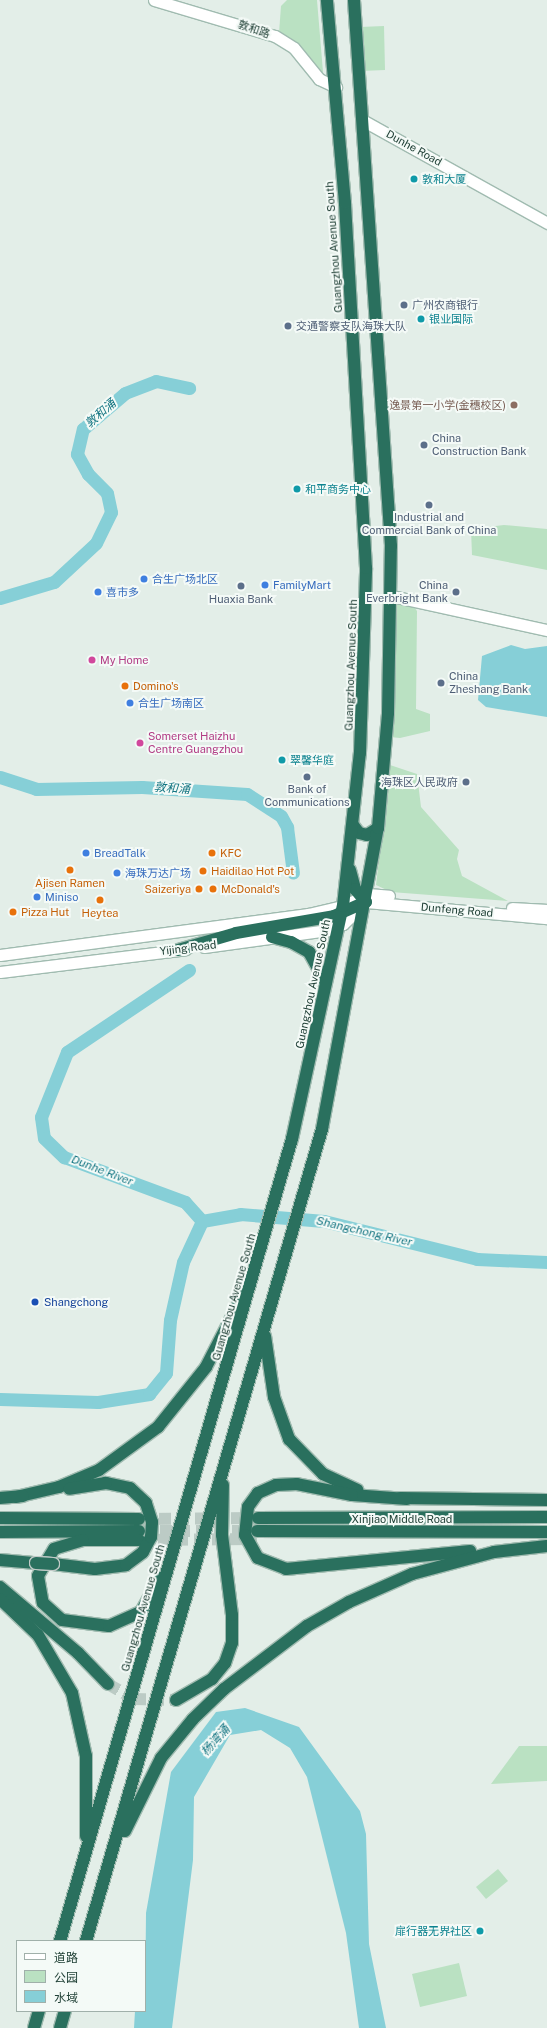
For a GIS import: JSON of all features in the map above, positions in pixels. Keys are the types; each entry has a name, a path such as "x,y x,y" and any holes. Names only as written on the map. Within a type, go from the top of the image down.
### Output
{"highway":[{"name":"Guangzhou Avenue South","path":"60,1940 278,1189 327,985 339,927 347,911 348,866 353,825 364,684 366,568 336,87 327,0"},
{"path":"86,1940 304,1193 331,1089 378,828 388,713 392,596 388,476 364,121 354,0"},
{"path":"353,825 359,833 367,835 378,828"},
{"path":"348,866 365,898"},
{"path":"178,950 223,936 270,932 347,911 365,898"},
{"path":"347,911 360,931"},
{"path":"270,932 309,952 322,971 327,985"},
{"path":"16,1496 53,1489 99,1470 158,1427 206,1367 255,1269"},
{"path":"264,1330 274,1397 289,1439 299,1452 338,1483 371,1494 407,1499"},
{"path":"176,1700 195,1692 219,1671 234,1634 222,1535 225,1462"},
{"path":"0,1498 106,1482 130,1488 146,1503 152,1522 151,1537 135,1560 107,1569 0,1560"},
{"path":"547,1500 407,1499 281,1484 267,1488 253,1499 245,1513 244,1535 250,1550 265,1562 296,1570 547,1546"},
{"name":"Xinjiao Middle Road","path":"258,1518 547,1517"},
{"path":"0,1518 139,1530"},
{"path":"139,1530 83,1540 54,1549 38,1576 39,1595 48,1611 70,1623 101,1626 122,1623 141,1612 171,1556"},
{"path":"0,1532 139,1530"},
{"name":"Xinjiao Middle Road","path":"547,1532 257,1535 547,1538"},
{"path":"111,1858 149,1781 176,1738 224,1689 272,1651 349,1602 412,1574 494,1552 547,1546"},
{"path":"0,1587 78,1653 108,1684"},
{"path":"0,1598 38,1635 64,1676 78,1707 86,1756 86,1853"},
{"path":"34,2028 39,2012"},
{"path":"60,2028 65,2012"}],"street":[{"name":"敦和路","path":"154,0 276,36 294,48 319,79 336,87"},
{"name":"Dunhe Road","path":"364,121 547,223"},
{"path":"392,596 547,630"},
{"name":"Dunfeng Road","path":"365,898 547,910"},
{"name":"Dunfeng Road","path":"365,898 547,918"},
{"name":"Yijing Road","path":"0,955 347,911"},
{"name":"Yijing Road","path":"0,972 251,940 270,932 339,927"}],"green space":[{"path":"287,0 317,0 323,72 316,71 279,33 281,6"},
{"path":"384,26 385,70 361,71 360,27"},
{"path":"504,525 547,529 547,570 472,555 471,529"},
{"path":"395,600 414,607 417,611 416,709 430,714 430,731 400,738 390,737"},
{"path":"390,765 417,774 421,807 459,850 457,859 462,876 508,901 391,892 376,885"},
{"path":"519,1746 547,1746 547,1781 491,1784"},
{"path":"498,1869 508,1881 486,1899 476,1887"},
{"path":"459,1963 467,1996 420,2007 412,1974"}],"water":[{"path":"511,645 525,649 547,646 547,717 486,707 478,700 482,656"},
{"name":"杨湾涌","path":"245,1708 299,1727 360,1811 366,1834 369,1944 386,2028 359,2028 346,1933 307,1777 290,1748 261,1730 230,1735 194,1797 193,1860 172,2028 134,2028 135,2012 146,2012 146,1913 171,1772 216,1712"}],"waterway":[{"name":"敦和涌","path":"0,598 54,582 96,543 111,512 107,493 88,474 77,454 83,429 125,393 156,381 189,388"},
{"name":"敦和涌","path":"0,777 36,789 142,787 247,794 281,816 287,827 293,873"},
{"name":"Dunhe River","path":"189,970 67,1052 41,1117 44,1138 64,1157 185,1202 202,1221"},
{"name":"Shangchong River","path":"0,1399 98,1402 149,1394 166,1373 170,1320 183,1262 202,1221 240,1214 324,1221 477,1259 547,1262"}],"tunnel":[{"path":"141,1519 257,1518"},
{"path":"142,1531 255,1531"},
{"path":"140,1540 257,1539"},
{"path":"108,1684 134,1699 176,1700"}],"place":[{"name":"敦和大厦","path":"414,179"},
{"name":"广州农商银行","path":"404,305"},
{"name":"银业国际","path":"421,319"},
{"name":"交通警察支队海珠大队","path":"288,326"},
{"name":"逸景第一小学(金穗校区)","path":"514,405"},
{"name":"China Construction Bank","path":"424,445"},
{"name":"和平商务中心","path":"297,489"},
{"name":"Industrial and Commercial Bank of China","path":"429,505"},
{"name":"合生广场北区","path":"144,579"},
{"name":"FamilyMart","path":"265,585"},
{"name":"Huaxia Bank","path":"241,586"},
{"name":"喜市多","path":"98,592"},
{"name":"China Everbright Bank","path":"456,592"},
{"name":"My Home","path":"92,660"},
{"name":"China Zheshang Bank","path":"441,683"},
{"name":"Domino's","path":"125,686"},
{"name":"合生广场南区","path":"130,703"},
{"name":"Somerset Haizhu Centre Guangzhou","path":"140,743"},
{"name":"翠馨华庭","path":"282,760"},
{"name":"Bank of Communications","path":"307,777"},
{"name":"海珠区人民政府","path":"466,782"},
{"name":"BreadTalk","path":"86,853"},
{"name":"KFC","path":"212,853"},
{"name":"Ajisen Ramen","path":"70,870"},
{"name":"Haidilao Hot Pot","path":"203,871"},
{"name":"海珠万达广场","path":"117,873"},
{"name":"Saizeriya","path":"199,889"},
{"name":"McDonald's","path":"213,889"},
{"name":"Miniso","path":"37,897"},
{"name":"Heytea","path":"100,900"},
{"name":"Pizza Hut","path":"13,912"},
{"name":"Shangchong","path":"35,1302"},
{"name":"扉行器无界社区","path":"480,1931"}]}
